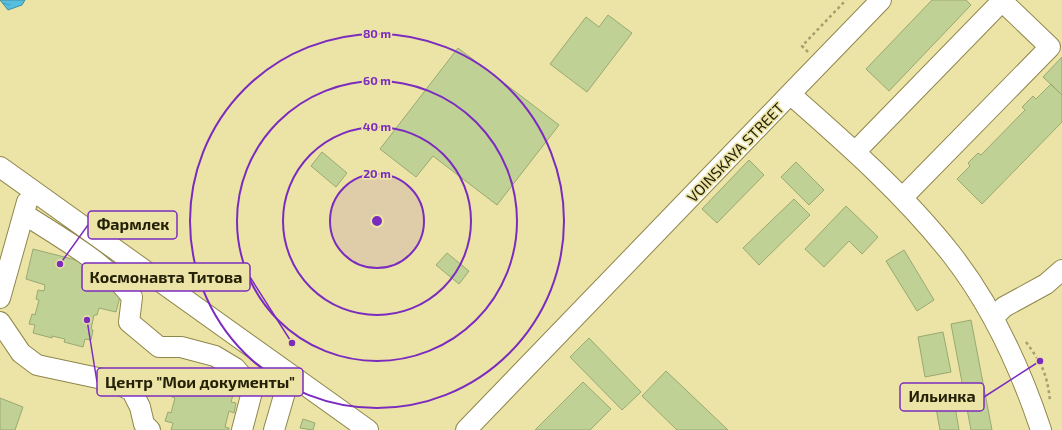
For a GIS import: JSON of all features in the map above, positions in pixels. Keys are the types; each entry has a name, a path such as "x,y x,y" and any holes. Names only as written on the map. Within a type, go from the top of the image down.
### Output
{"street":[{"path":"790,94 881,0"},
{"path":"855,152 1002,1 1050,47 902,198"},
{"name":"VOINSKAYA STREET","path":"466,430 790,94 855,152 902,198 952,255 993,318 1032,404 1041,430"},
{"path":"0,167 368,430"},
{"path":"0,298 31,189"},
{"path":"24,214 96,262 121,284 132,297 129,322 159,347 181,347 215,356 235,368 253,388 242,430"},
{"path":"993,318 1004,307 1046,284 1062,270"},
{"path":"0,322 21,353 37,365 112,381 132,391 140,407 144,424 150,430"},
{"path":"274,430 290,375"}],"water":[{"path":"0,0 25,0 22,5 8,10"}],"building":[{"path":"932,0 966,0 971,5 889,91 866,69"},
{"path":"608,15 632,33 587,92 550,64 586,17 599,27"},
{"path":"458,48 559,125 497,205 433,156 416,177 380,149"},
{"path":"1062,57 1062,95 1043,77"},
{"path":"1051,84 1062,95 1062,122 982,204 957,179 970,166 968,163 978,153 981,155 1025,110 1022,107 1033,96 1036,99"},
{"path":"322,152 347,173 336,187 311,166"},
{"path":"749,160 764,175 717,223 702,209"},
{"path":"796,162 824,190 809,205 781,177"},
{"path":"794,199 810,215 759,265 743,248"},
{"path":"846,206 878,237 862,254 849,241 824,267 805,249"},
{"path":"33,249 80,261 121,293 116,312 99,308 97,315 94,315 91,329 93,330 91,340 85,339 83,347 64,342 65,339 52,336 52,338 33,333 35,325 29,324 32,314 35,315 39,300 36,299 38,290 44,291 45,285 26,279"},
{"path":"904,250 934,300 917,311 886,261"},
{"path":"447,253 469,271 459,284 436,265"},
{"path":"971,320 992,430 971,430 951,324"},
{"path":"943,332 951,372 925,377 918,337"},
{"path":"589,338 641,392 622,410 570,357"},
{"path":"666,371 728,430 677,430 642,396"},
{"path":"184,381 200,385 200,382 217,387 216,391 233,395 231,402 236,403 234,413 229,411 225,427 229,428 229,430 171,430 173,423 165,421 168,412 171,413 175,398 172,397 174,387 182,389"},
{"path":"583,382 611,409 590,430 535,430"},
{"path":"952,389 959,430 940,430 933,392"},
{"path":"0,398 23,407 15,430 0,430"},
{"path":"303,419 315,423 313,430 300,428"}],"place":[{"name":"Фармлек","path":"60,264"},
{"name":"Центр \"Мои документы\"","path":"87,320"},
{"name":"Космонавта Титова","path":"292,343"},
{"name":"Ильинка","path":"1040,361"}]}
